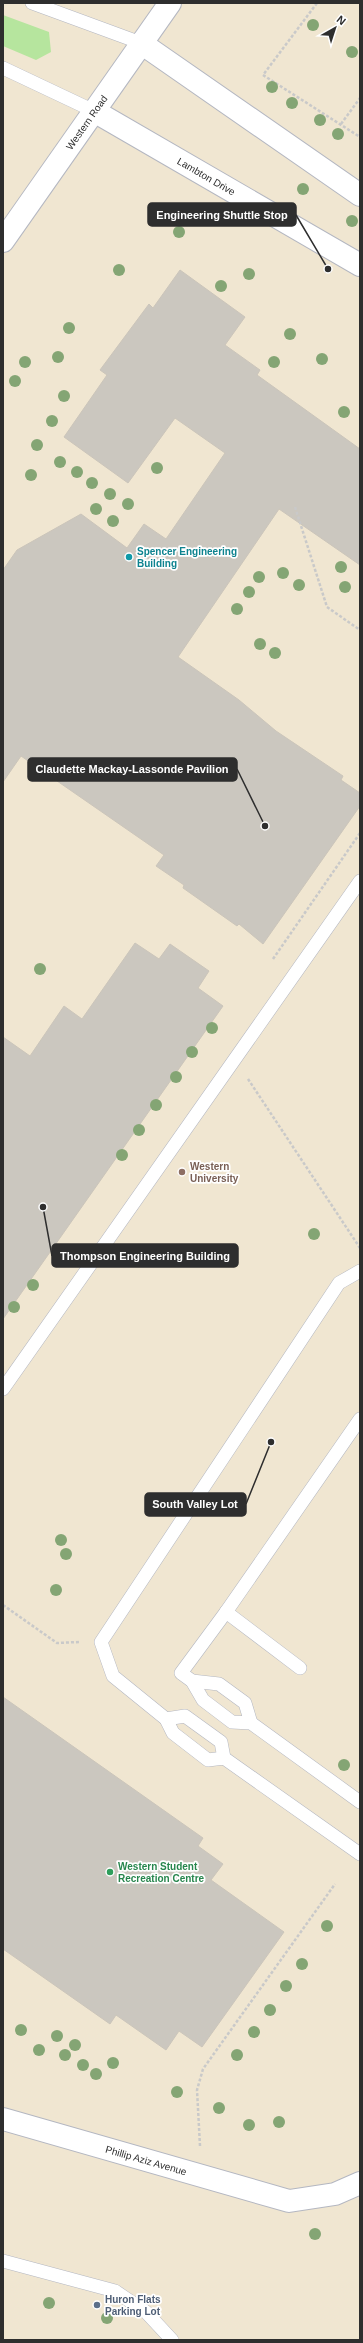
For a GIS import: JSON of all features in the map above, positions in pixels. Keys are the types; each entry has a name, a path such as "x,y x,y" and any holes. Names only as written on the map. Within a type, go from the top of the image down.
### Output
{"street":[{"name":"Western Road","path":"3,241 170,3"},
{"path":"141,43 360,195"},
{"name":"Lambton Drive","path":"94,111 360,265"},
{"name":"Phillip Aziz Avenue","path":"3,2119 289,2201 335,2194 360,2183"}],"lane":[{"path":"32,3 141,43"},
{"path":"3,68 94,111"},
{"path":"3,1389 360,880"},
{"path":"360,1271 339,1283 101,1642 113,1676 166,1719 173,1733 208,1760 224,1758 360,1854"},
{"path":"360,1419 226,1612 181,1673 192,1681 203,1700 232,1722 251,1723 360,1802"},
{"path":"226,1612 300,1668"},
{"path":"192,1681 219,1684 245,1703 251,1723"},
{"path":"166,1719 184,1716 191,1720 221,1742 224,1758"},
{"path":"3,2261 114,2291 146,2312 172,2340"}],"path":[{"path":"317,3 263,76 360,137"},
{"path":"341,124 360,98"},
{"path":"295,507 327,607 360,630"},
{"path":"235,1059 360,1248"},
{"path":"3,1605 57,1643"},
{"path":"201,2148 197,2090 203,2069 335,1884"}],"shaded area":[{"name":"Western University","path":"3,3 360,3 360,2340 3,2340"}],"green space":[{"path":"3,15 49,32 51,52 36,60 3,46"}],"building":[{"name":"Spencer Engineering Building","path":"180,270 245,317 225,345 260,370 257,375 360,449 360,565 279,509 178,657 239,700 276,731 343,776 341,780 360,793 360,806 263,944 239,924 237,926 183,888 184,885 156,866 164,855 21,756 3,782 3,570 17,550 81,514 127,548 144,524 166,539 225,453 175,418 128,483 64,437 107,375 100,370 149,304 153,308"},
{"path":"135,943 159,959 170,944 209,971 198,988 223,1006 3,1319 3,1037 30,1056 64,1006 82,1019"},
{"name":"Western Student Recreation Centre","path":"3,1697 203,1838 198,1846 223,1864 211,1880 284,1932 202,2047 179,2031 166,2050 116,2015 110,2024 3,1949"}],"place":[{"name":"Engineering Shuttle Stop","path":"328,269"},
{"name":"Spencer Engineering Building","path":"129,557"},
{"name":"Claudette Mackay-Lassonde Pavilion","path":"265,826"},
{"name":"Western University","path":"182,1172"},
{"name":"Thompson Engineering Building","path":"43,1207"},
{"name":"South Valley Lot","path":"271,1442"},
{"name":"Western Student Recreation Centre","path":"110,1872"},
{"name":"Huron Flats Parking Lot","path":"97,2305"}]}
